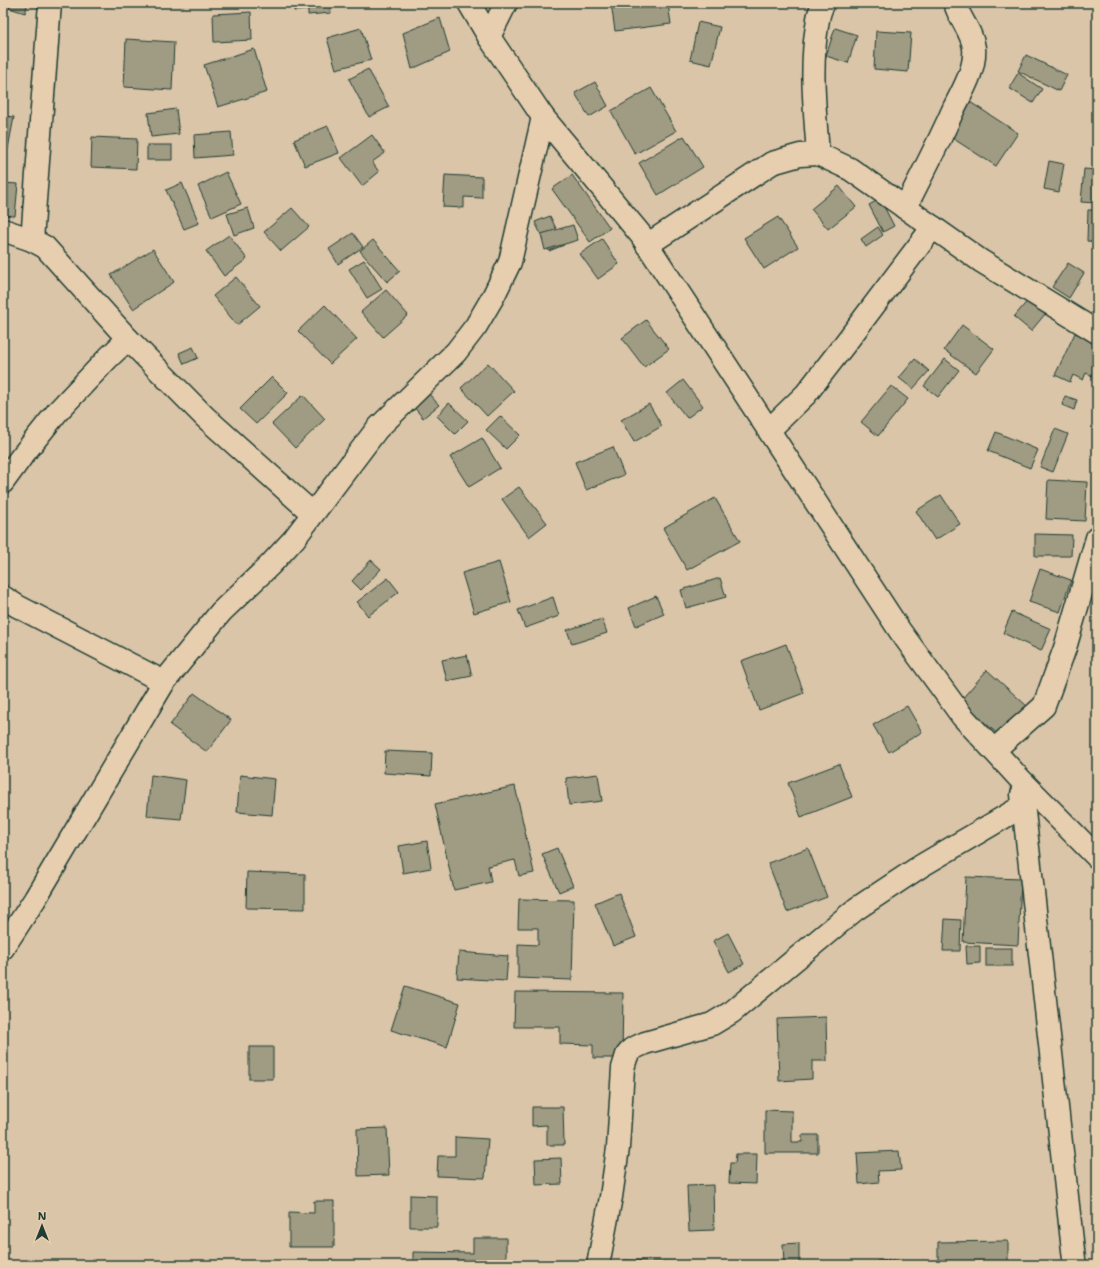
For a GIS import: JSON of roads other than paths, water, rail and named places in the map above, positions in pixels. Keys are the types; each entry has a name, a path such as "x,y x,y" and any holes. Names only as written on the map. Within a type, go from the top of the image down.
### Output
{"street":[{"path":"32,240 50,3"},
{"path":"469,3 489,37 543,117 647,245 900,631 962,716 1020,779 1097,857"},
{"path":"489,37 506,3"},
{"path":"818,154 814,106 814,45 820,9 824,3"},
{"path":"905,208 940,139 967,81 973,63 974,48 971,35 955,3"},
{"path":"3,948 35,899 164,682 220,612 270,565 294,539 312,513 377,429 456,352 476,326 493,297 510,262 543,117"},
{"path":"647,245 772,163 800,155 818,154 850,169 982,261 1097,332"},
{"path":"768,430 806,394 933,226"},
{"path":"3,230 32,240 45,247 128,339 205,417 312,513"},
{"path":"3,482 58,411 128,339"},
{"path":"994,750 1044,706 1065,648 1097,538"},
{"path":"3,597 17,606 164,682"},
{"path":"1020,779 1075,1265"},
{"path":"598,1265 616,1162 623,1068 627,1054 632,1049 645,1043 712,1024 732,1012 856,910 921,866 1023,806"}]}
